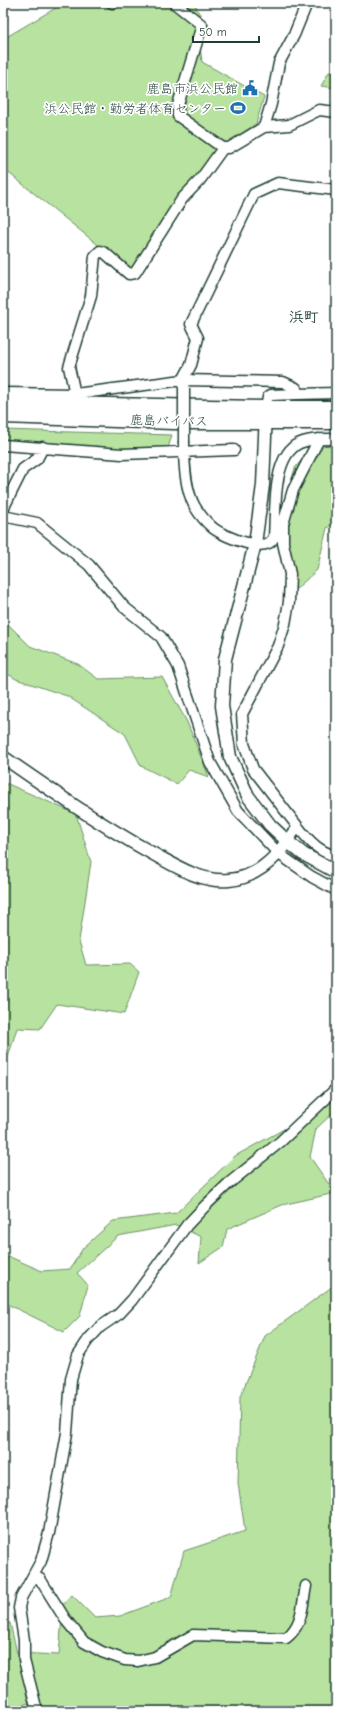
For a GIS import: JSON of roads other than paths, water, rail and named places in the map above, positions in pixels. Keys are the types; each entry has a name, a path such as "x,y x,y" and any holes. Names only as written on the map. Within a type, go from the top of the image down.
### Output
{"highway":[{"name":"鹿島バイパス","path":"3,404 266,416 336,421"},
{"name":"鹿島バイパス","path":"3,415 266,416 336,409"}],"street":[{"path":"174,3 202,24 178,105 178,116 223,148 230,148 264,128 288,124 320,110 336,112"},
{"path":"264,128 271,104 279,63 294,35 307,3"},
{"path":"75,394 69,367 91,296 95,256 100,251 105,253 129,274 135,274 182,200 200,180 223,148"},
{"path":"336,190 278,183 254,194 191,324 198,338 191,365 183,384 184,447 190,495 203,518 225,536 255,544 268,544 272,542 274,537 278,479 282,463 287,454 296,446 319,439 336,439"},
{"path":"3,393 75,394 183,384 283,382 296,388 297,394"},
{"path":"336,393 271,395 268,397 263,485 255,544 224,659 222,706 230,757 248,796 270,825 287,841 303,854 336,872"},
{"path":"319,439 293,490 283,524 283,542 290,574 289,602 285,624 278,646 242,714 244,744 253,769 308,840 324,853 336,856"},
{"path":"3,445 122,454 184,447 234,450"},
{"path":"3,509 23,469 37,459 43,447"},
{"path":"3,516 37,523 89,565 124,607 161,638 178,666 210,762 238,811 279,854 312,877 336,890"},
{"path":"3,757 111,830 171,863 198,876 214,880 229,880 245,877 268,864 279,854 298,827"},
{"path":"37,1711 24,1660 24,1640 19,1608 21,1598 41,1561 49,1533 67,1433 71,1379 78,1355 88,1340 100,1327 119,1314 132,1300 187,1225 206,1205 228,1184 280,1142 336,1089"},
{"path":"34,1576 40,1579 65,1619 84,1642 102,1652 125,1660 138,1661 155,1657 194,1635 286,1638 294,1632 299,1622 306,1586"}],"place":[{"name":"鹿島市浜公民館","path":"250,88"},
{"name":"浜公民館・勤労者体育センター","path":"238,108"}],"district":[{"name":"浜町","path":"304,317"}]}
